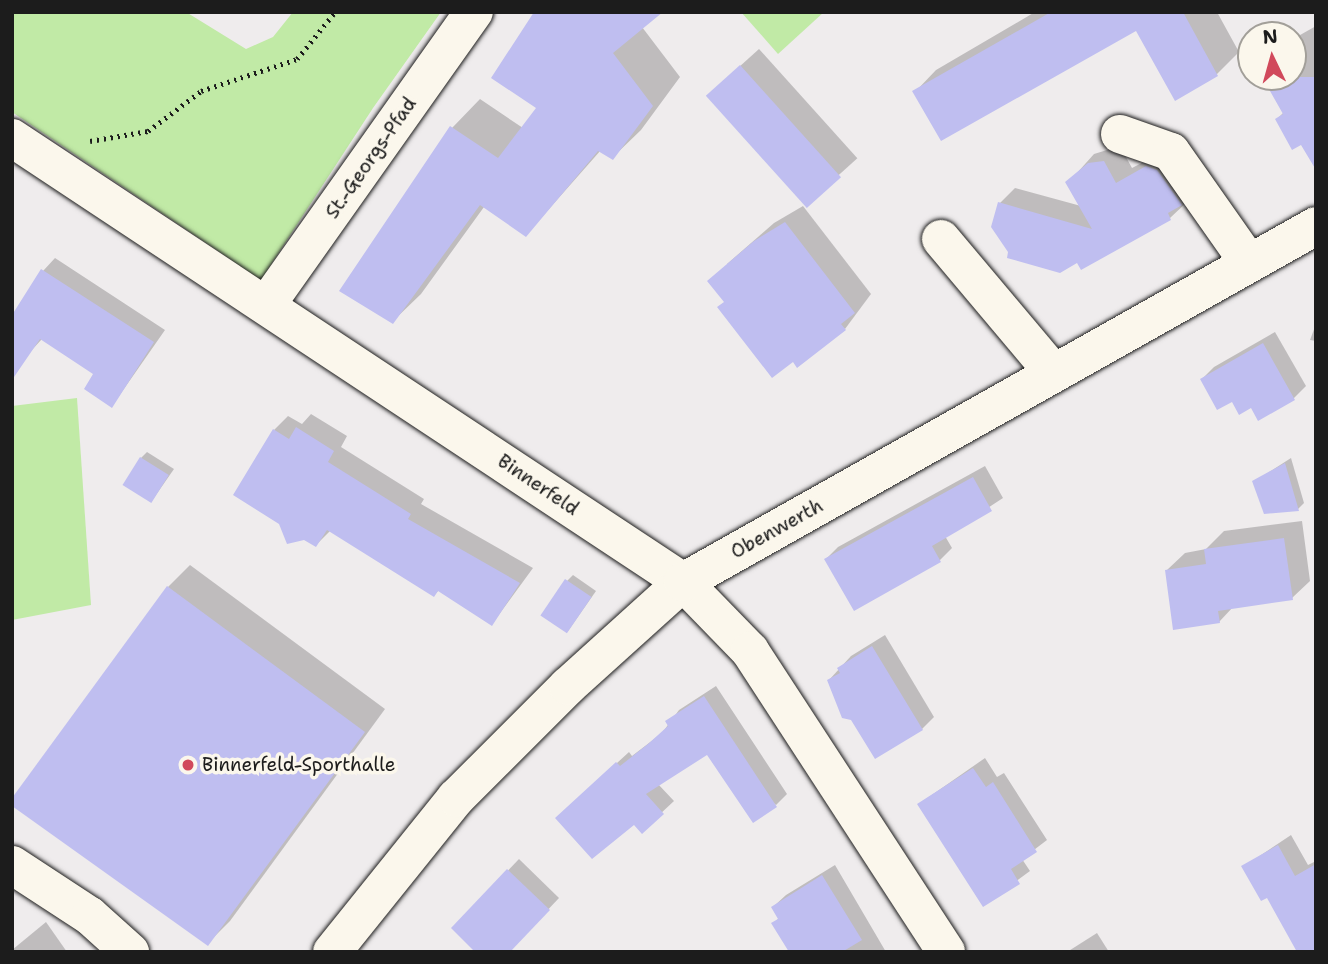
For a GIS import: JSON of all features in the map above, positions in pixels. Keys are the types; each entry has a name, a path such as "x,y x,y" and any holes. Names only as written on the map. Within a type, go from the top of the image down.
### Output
{"street":[{"name":"St.-Georgs-Pfad","path":"267,304 474,12"},
{"path":"1120,134 1171,152 1249,263"},
{"name":"Binnerfeld","path":"22,144 683,582 750,651 946,952"},
{"name":"Obenwerth","path":"332,952 456,798 568,686 683,582 1316,226"},
{"path":"940,239 1054,373"},
{"path":"12,865 90,916 130,952"}],"path":[{"path":"22,144 148,131 201,91 297,59 335,12"}],"green space":[{"path":"12,12 186,12 246,49 273,37 293,12 441,12 373,108 261,280 12,112"},
{"path":"741,12 824,12 778,54"},
{"path":"77,398 91,605 12,620 12,406"}],"building":[{"path":"534,12 663,12 613,53 653,106 613,160 598,151 526,237 480,205 393,324 339,291 450,126 498,158 536,108 491,78"},
{"path":"1051,12 1183,12 1218,76 1175,101 1136,31 941,141 912,91"},
{"path":"740,65 841,177 807,208 706,96"},
{"path":"1307,77 1316,77 1316,170 1301,145 1292,150 1275,119 1283,114 1270,91 1307,91"},
{"path":"1104,161 1116,183 1146,166 1157,170 1182,205 1168,213 1171,220 1081,270 1077,263 1060,273 1007,258 1008,252 991,227 998,202 1092,229 1065,182 1088,163"},
{"path":"785,222 855,313 841,324 846,330 797,368 793,362 772,378 717,307 724,302 707,281 754,241"},
{"path":"41,269 154,342 112,408 84,389 93,374 40,339 12,380 12,315"},
{"path":"1263,343 1295,400 1258,421 1251,408 1239,415 1232,402 1217,410 1200,379"},
{"path":"296,427 334,451 328,462 411,514 408,519 520,583 492,626 438,591 434,597 327,530 316,547 304,540 287,544 279,524 233,495 273,429 289,439"},
{"path":"140,457 169,475 151,503 123,485"},
{"path":"1285,463 1299,511 1264,514 1252,481"},
{"path":"973,477 992,511 932,546 941,562 854,611 824,559"},
{"path":"1284,538 1293,600 1218,611 1220,623 1173,630 1165,570 1206,564 1204,549"},
{"path":"565,579 592,597 567,633 540,615"},
{"name":"Binnerfeld-Sporthalle","path":"167,586 365,732 208,946 12,806 12,798"},
{"path":"872,646 923,730 875,759 851,720 842,718 827,680 840,673 837,668"},
{"path":"704,696 777,807 753,823 707,755 646,794 664,814 642,834 634,825 592,859 555,818 616,762 620,766 648,744 668,726 665,721"},
{"path":"973,768 986,787 993,782 1037,852 1011,869 1020,884 983,907 917,804"},
{"path":"1278,845 1295,876 1316,864 1316,952 1297,952 1267,898 1261,901 1241,866"},
{"path":"507,869 550,910 510,952 475,952 451,928"},
{"path":"822,875 862,940 842,952 789,952 771,923 778,919 771,907"}],"place":[{"name":"Binnerfeld-Sporthalle","path":"188,765"}]}
